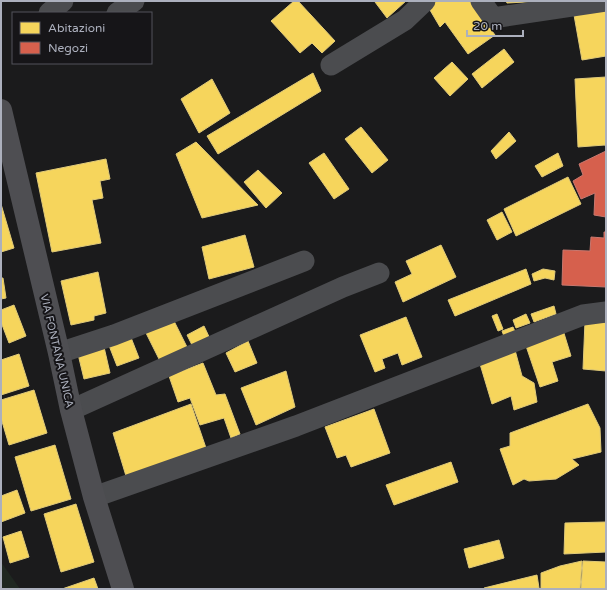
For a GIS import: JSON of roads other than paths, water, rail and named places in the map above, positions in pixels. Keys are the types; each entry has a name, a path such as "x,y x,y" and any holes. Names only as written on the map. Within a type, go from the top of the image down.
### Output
{"main road":[{"name":"VIA FONTANA UNICA","path":"1,110 59,353 71,410 94,497 123,589"}],"lane":[{"path":"50,12 63,1"},
{"path":"118,12 134,1"},
{"path":"331,65 405,20 425,1"},
{"path":"481,1 493,18 606,1"},
{"path":"59,353 114,334 304,261"},
{"path":"71,410 343,287 379,273"},
{"path":"94,497 296,426 583,315 606,312"}]}
